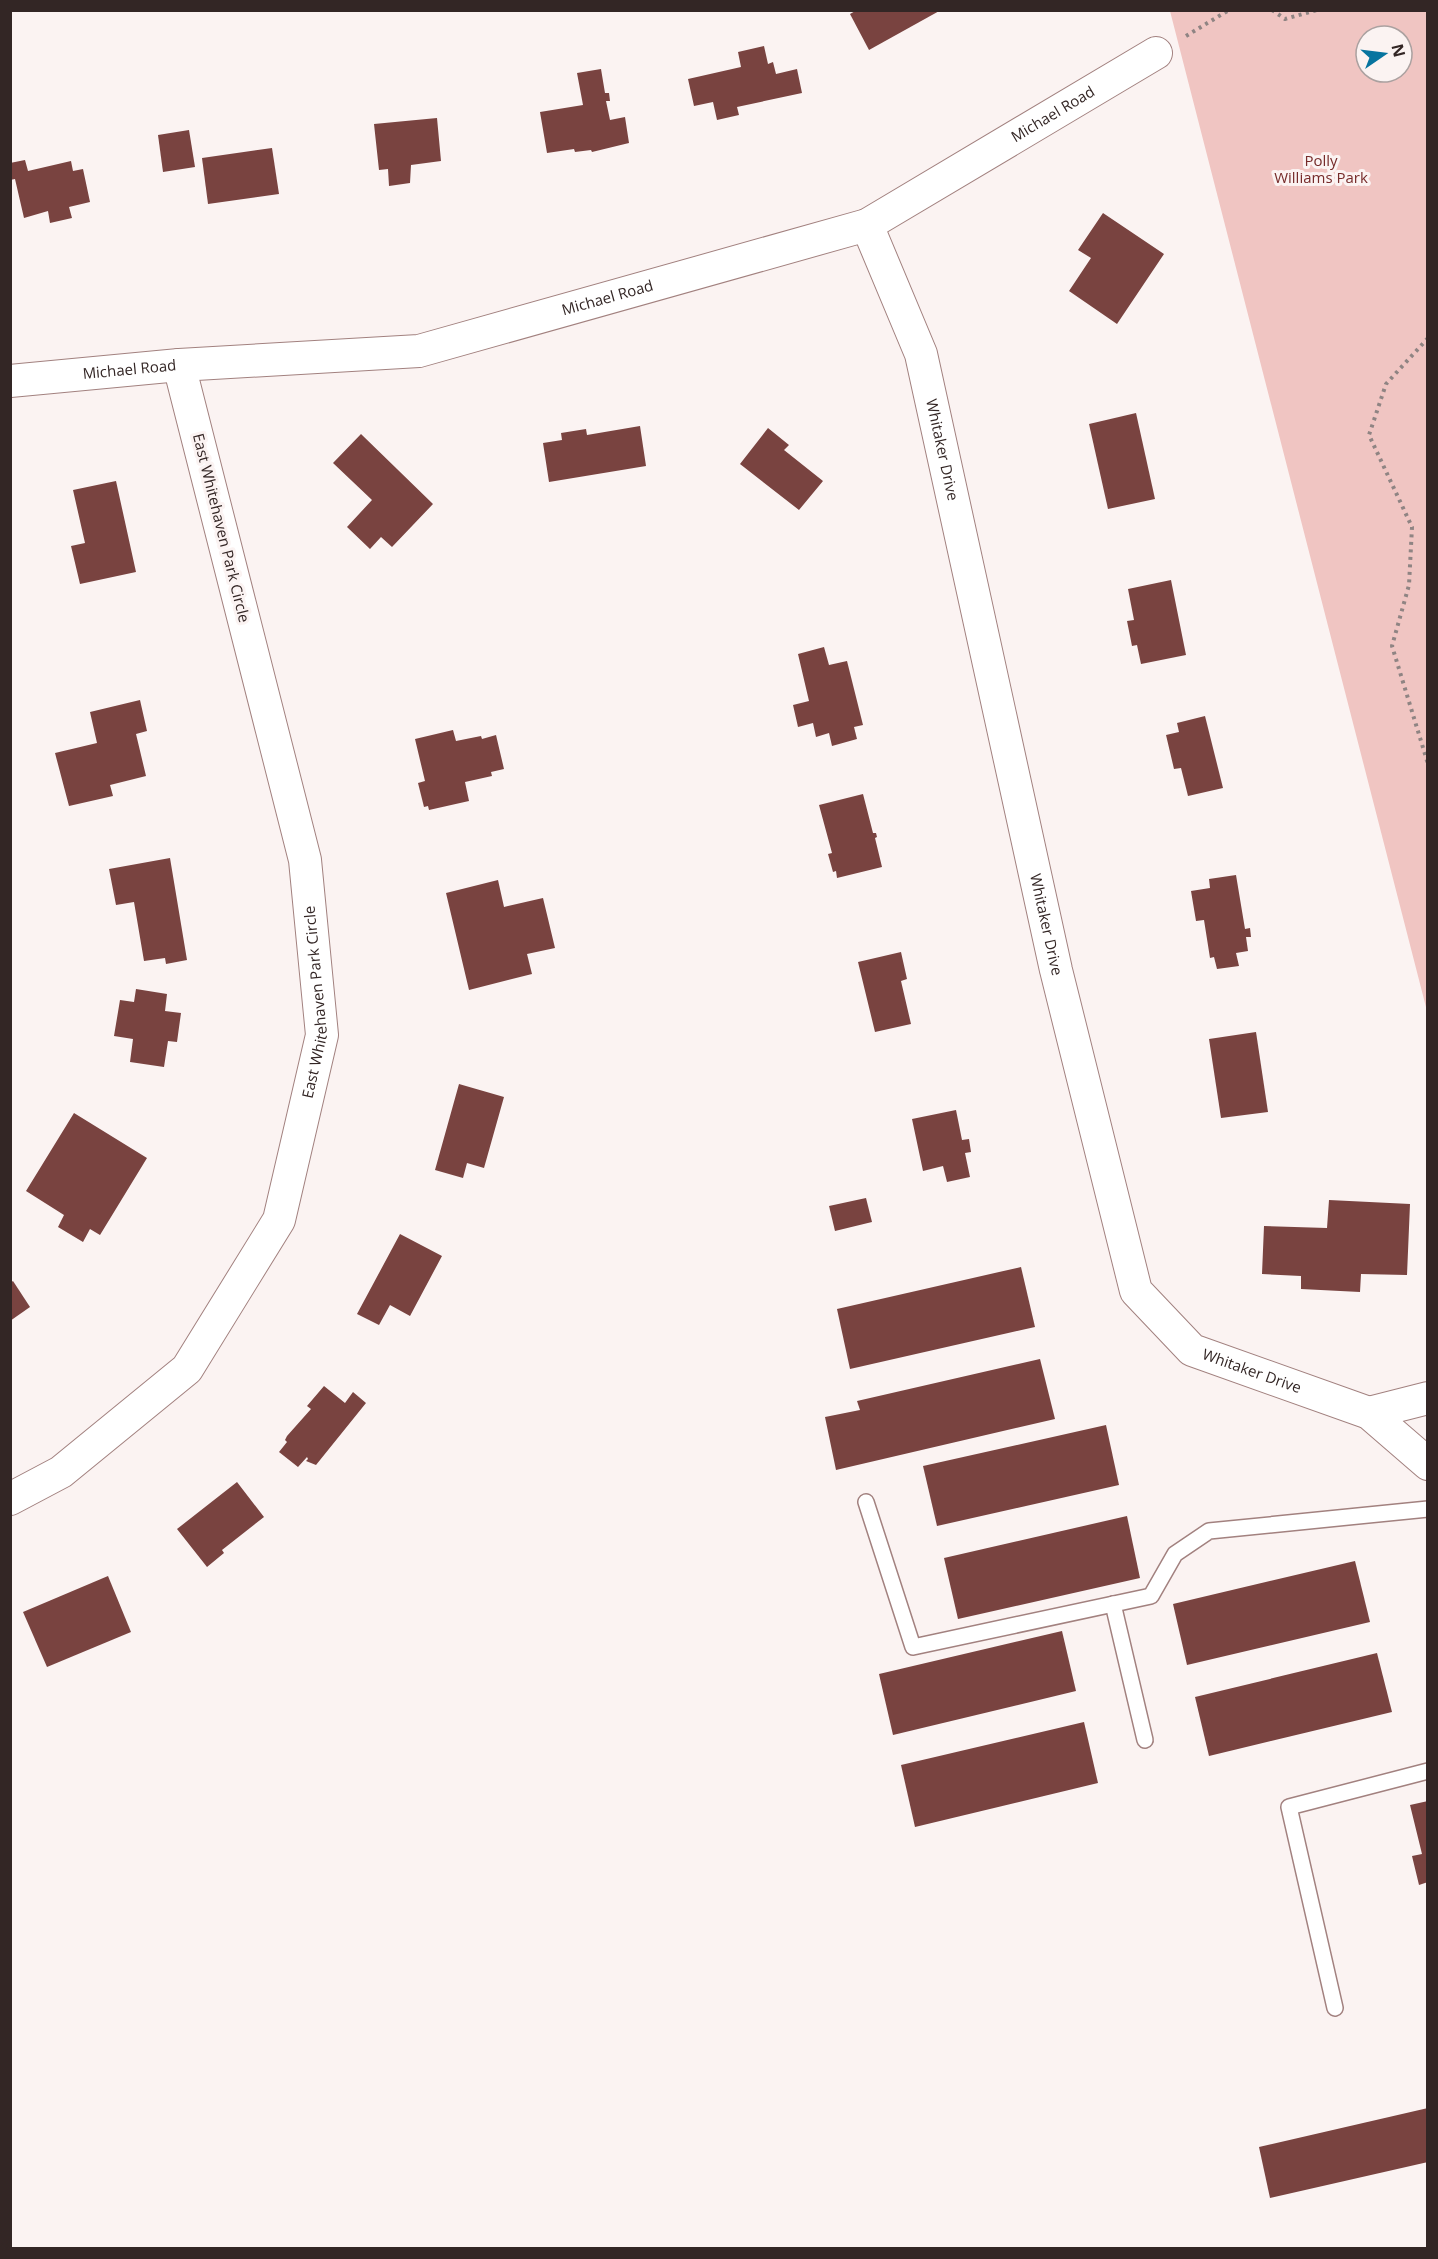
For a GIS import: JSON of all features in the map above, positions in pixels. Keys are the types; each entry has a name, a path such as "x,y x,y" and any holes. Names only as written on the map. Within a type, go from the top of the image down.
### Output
{"street":[{"name":"Michael Road","path":"10,381 179,365 419,351 867,225 1156,53"},
{"name":"Whitaker Drive","path":"867,225 921,354 1056,969 1136,1291 1192,1350 1369,1413 1428,1464"},
{"name":"East Whitehaven Park Circle","path":"10,1499 61,1472 187,1369 279,1220 322,1035 305,860 179,365"},
{"path":"1369,1413 1428,1398"}],"lane":[{"path":"866,1502 913,1647 1151,1596 1175,1554 1209,1531 1428,1509"},
{"path":"1113,1604 1145,1740"},
{"path":"1335,2008 1289,1807 1428,1771"}],"path":[{"path":"1156,53 1229,10"},
{"path":"1272,10 1285,19 1317,10"},
{"path":"1428,338 1386,384 1369,435 1412,527 1409,585 1392,646 1428,764"}],"green space":[{"name":"Polly Williams Park","path":"1170,11 1427,11 1427,1011"}],"building":[{"path":"857,10 941,10 869,50 850,14"},
{"path":"764,46 768,64 773,62 776,74 797,69 802,93 737,107 739,115 717,120 713,102 694,106 688,79 741,67 738,52"},
{"path":"601,69 605,93 609,93 610,101 606,101 610,120 625,117 629,143 592,152 591,150 575,152 574,149 547,153 540,112 583,105 577,73"},
{"path":"437,118 441,161 411,165 410,183 389,186 388,169 379,170 374,124"},
{"path":"189,130 195,167 163,172 158,135"},
{"path":"272,148 279,194 208,204 202,158"},
{"path":"25,160 28,171 71,161 73,171 83,169 90,202 69,207 72,218 50,223 48,211 24,218 15,179 10,180 10,163"},
{"path":"1103,213 1164,254 1117,324 1069,291 1091,258 1078,250"},
{"path":"1136,413 1155,499 1108,509 1089,424"},
{"path":"640,426 646,466 549,482 543,443 562,440 561,433 586,429 587,435"},
{"path":"768,428 789,445 784,450 823,481 799,510 740,464"},
{"path":"361,434 433,504 392,547 381,537 370,549 347,527 372,500 333,463"},
{"path":"116,481 136,572 80,584 71,546 85,543 73,490"},
{"path":"1171,580 1186,655 1141,664 1137,645 1132,646 1127,621 1134,620 1128,589"},
{"path":"824,647 829,665 847,661 863,725 854,727 857,739 832,746 829,733 816,737 813,723 798,727 793,705 809,701 798,654"},
{"path":"140,700 147,731 136,734 146,776 110,785 113,796 69,806 55,753 97,743 90,712"},
{"path":"1205,716 1223,788 1188,796 1181,768 1174,769 1166,735 1179,732 1177,723"},
{"path":"453,730 456,741 481,736 482,739 496,735 504,769 491,772 492,776 465,782 469,801 429,810 428,806 424,807 418,783 425,781 415,739"},
{"path":"863,794 873,833 876,833 875,838 882,867 837,878 828,854 832,853 819,805"},
{"path":"170,858 187,960 166,964 165,958 144,961 134,902 116,905 109,869"},
{"path":"1236,875 1245,929 1250,928 1251,937 1246,937 1248,951 1236,953 1239,966 1217,969 1214,957 1210,958 1204,920 1196,921 1191,891 1210,888 1209,879"},
{"path":"498,880 504,907 543,898 555,948 527,954 532,974 469,990 446,893"},
{"path":"901,952 907,979 901,981 911,1024 875,1032 858,962"},
{"path":"136,989 167,994 165,1011 181,1013 177,1042 168,1041 164,1067 130,1062 133,1039 114,1036 120,1000 134,1002"},
{"path":"1256,1032 1268,1112 1221,1118 1209,1039"},
{"path":"459,1084 504,1097 484,1168 467,1163 463,1178 435,1170"},
{"path":"956,1110 962,1140 969,1139 971,1152 965,1153 970,1177 947,1182 943,1166 923,1171 912,1119"},
{"path":"74,1113 147,1158 100,1235 90,1229 83,1242 58,1227 64,1215 26,1191"},
{"path":"866,1198 872,1222 835,1231 829,1206"},
{"path":"1329,1200 1410,1204 1407,1275 1361,1274 1360,1292 1301,1289 1301,1276 1262,1274 1264,1226 1327,1228"},
{"path":"400,1234 442,1256 410,1316 390,1305 379,1325 357,1314"},
{"path":"1021,1267 1035,1327 850,1369 837,1309"},
{"path":"13,1281 30,1307 10,1321 10,1283"},
{"path":"1040,1359 1055,1419 836,1470 825,1417 860,1410 857,1401"},
{"path":"324,1386 345,1403 353,1392 366,1403 316,1465 306,1461 307,1457 298,1467 279,1452 287,1442 285,1440 287,1436 311,1409 307,1406"},
{"path":"1106,1425 1119,1485 937,1526 923,1466"},
{"path":"237,1482 264,1517 222,1550 224,1553 207,1567 177,1529"},
{"path":"1127,1516 1140,1578 958,1619 944,1558"},
{"path":"1355,1561 1370,1622 1187,1665 1173,1604"},
{"path":"108,1576 131,1632 47,1667 23,1612"},
{"path":"1062,1631 1076,1691 893,1735 879,1674"},
{"path":"1377,1653 1392,1712 1209,1756 1195,1697"},
{"path":"1084,1722 1098,1783 915,1827 901,1765"},
{"path":"1428,1801 1428,1882 1419,1885 1412,1856 1422,1854 1410,1805"},
{"path":"1428,2108 1428,2162 1270,2198 1259,2147"}]}
